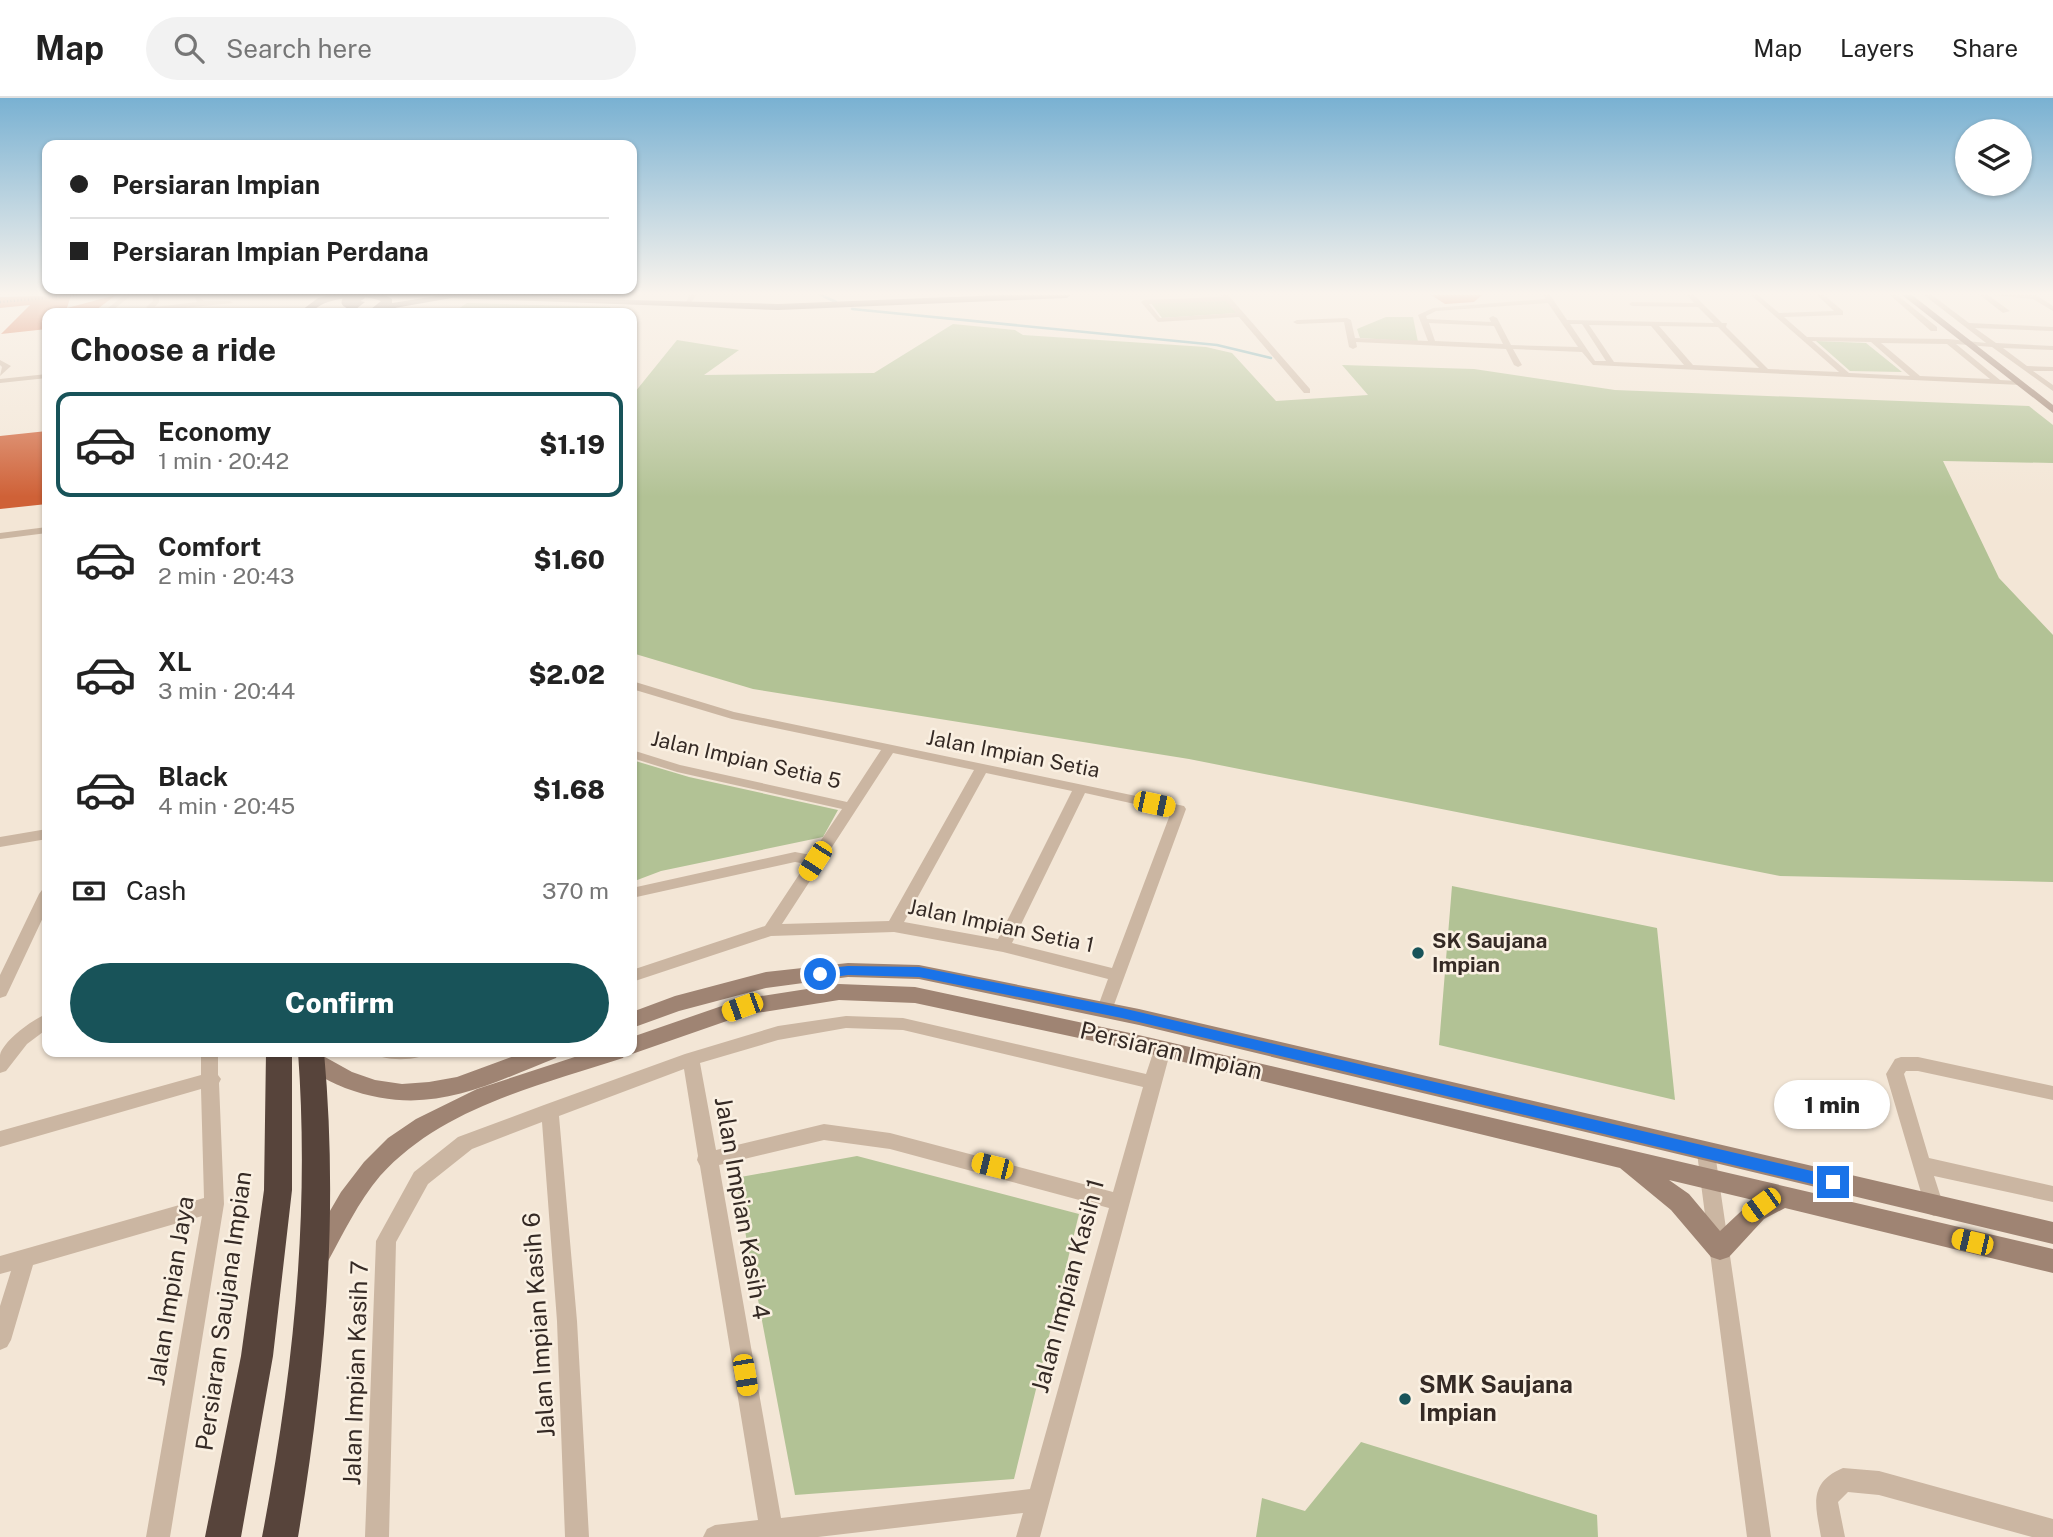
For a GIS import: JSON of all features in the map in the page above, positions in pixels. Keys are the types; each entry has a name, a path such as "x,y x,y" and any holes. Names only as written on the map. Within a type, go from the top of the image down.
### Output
{"highway":[{"name":"Persiaran Saujana Impian","path":"223,1537 257,1356 278,1190 279,1057"},
{"path":"280,1537 305,1368 316,1258 319,1156 312,1057"}],"street":[{"path":"0,362 7,366 2,378 42,376"},
{"path":"1282,362 1307,391"},
{"path":"1592,362 2018,383"},
{"path":"1685,362 1690,368"},
{"path":"1758,362 1766,371"},
{"path":"1833,362 1847,375"},
{"path":"1899,362 1918,378"},
{"path":"1974,362 1998,382"},
{"path":"1992,362 2053,410"},
{"path":"2016,362 2053,389"},
{"path":"2024,368 2053,369"},
{"path":"0,538 42,534"},
{"name":"Jalan Impian Setia","path":"637,686 732,715 888,750 1179,809 1105,1009"},
{"path":"770,930 888,750"},
{"name":"Jalan Impian Setia 5","path":"637,756 677,768 851,807"},
{"path":"894,926 981,769"},
{"path":"1003,946 1080,789"},
{"path":"0,842 42,835"},
{"path":"637,892 795,857 815,861"},
{"path":"0,992 42,904"},
{"name":"Jalan Impian Setia 1","path":"637,974 770,930 894,926 1003,946 1116,975"},
{"name":"Persiaran Impian","path":"637,1018 675,1004 766,980 848,970 919,972 1105,1009 2053,1233"},
{"path":"973,1007 982,985"},
{"name":"Persiaran Impian","path":"637,1044 742,1007 839,992 915,995 1161,1049 2053,1261"},
{"path":"550,1110 691,1059 792,1031 846,1022 903,1024 1152,1082"},
{"path":"0,1066 21,1039 42,1024"},
{"name":"Jalan Impian Kasih 1","path":"1028,1537 1161,1049"},
{"name":"Jalan Impian Jaya","path":"158,1537 214,1204 210,1057"},
{"path":"313,1057 336,1075 364,1088 394,1094 416,1094 461,1084 534,1057"},
{"path":"316,1258 349,1200 373,1169 401,1142 429,1121 460,1106 601,1057"},
{"name":"Jalan Impian Kasih 4","path":"691,1059 706,1160 772,1531"},
{"path":"1934,1206 1895,1074 1901,1064 1918,1065 2053,1093"},
{"path":"0,1139 212,1079"},
{"name":"Jalan Impian Kasih 7","path":"377,1537 386,1241 421,1178 465,1143 550,1110"},
{"name":"Jalan Impian Kasih 6","path":"550,1110 567,1321 577,1537"},
{"path":"706,1160 824,1132 890,1141 1118,1202"},
{"path":"1706,1153 1759,1537"},
{"path":"1623,1159 1680,1202 1720,1249"},
{"path":"1922,1165 2053,1194"},
{"path":"1720,1249 1747,1215 1761,1205 1784,1197"},
{"path":"0,1265 214,1204"},
{"path":"0,1339 25,1258"},
{"path":"1833,1537 1826,1498 1843,1480 1879,1483 2020,1529 2053,1531"},
{"path":"715,1537 1038,1500"}],"green space":[{"path":"659,362 722,362 704,375 874,373 891,362 1240,362 1276,401 1368,395 1342,365 1474,369 1615,390 2029,406 2053,425 2053,463 1943,461 1999,578 2053,635 2053,882 1780,876 1189,759 753,689 637,654 637,390"},
{"path":"1840,362 1890,362 1902,372 1850,371"},
{"path":"637,761 689,777 838,810 823,837 661,871 637,880"},
{"path":"1452,886 1657,928 1675,1100 1439,1045"},
{"path":"857,1156 1079,1214 1014,1479 795,1495 735,1178"},
{"path":"1361,1442 1597,1515 1598,1537 1256,1537 1262,1498 1305,1511"}],"building":[{"path":"42,432 42,505 0,509 0,436"}],"place":[{"name":"SK Saujana Impian","path":"1418,953"},
{"name":"SMK Saujana Impian","path":"1405,1399"}],"route":[{"path":"820,974 848,970 919,972 1122,1013 1833,1182"}]}
